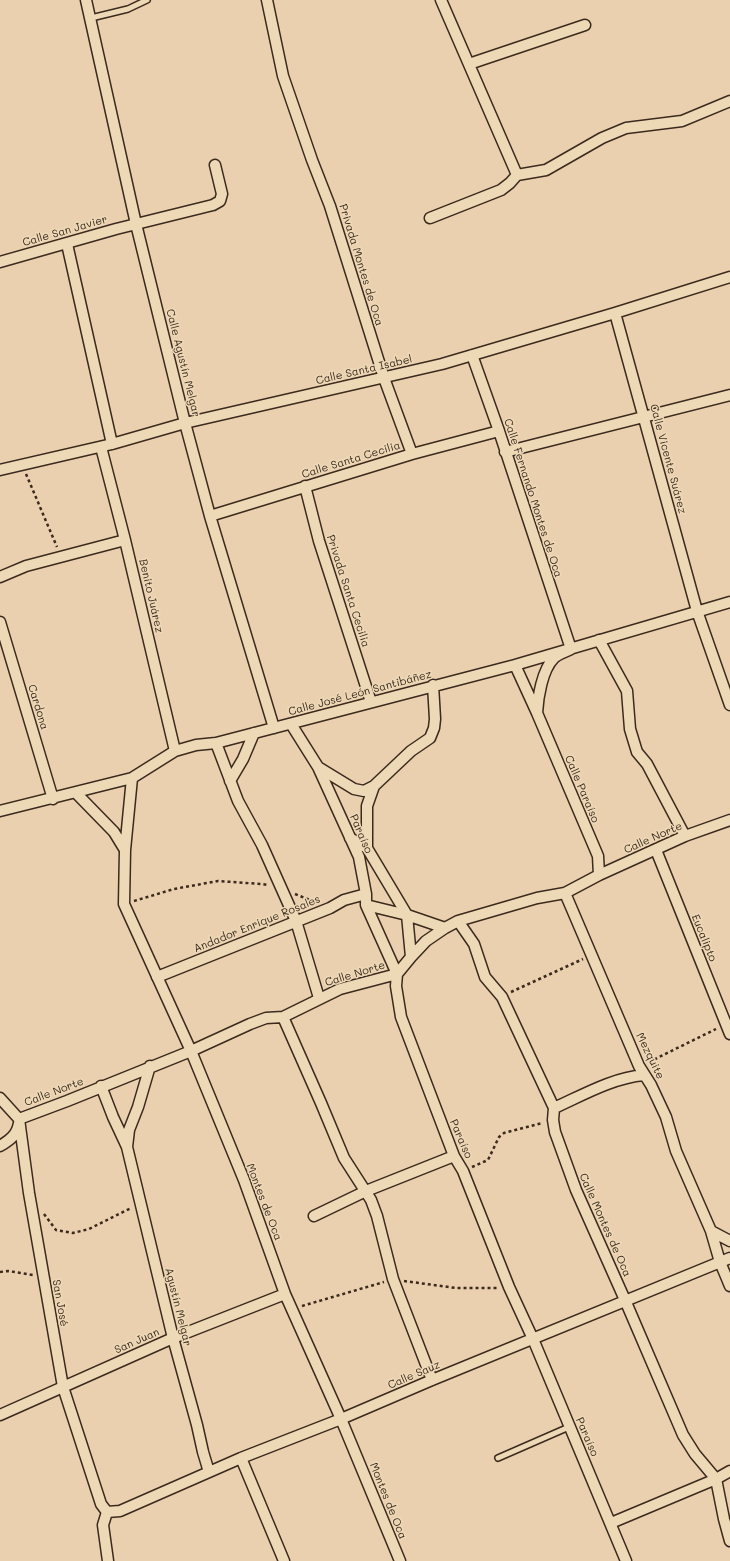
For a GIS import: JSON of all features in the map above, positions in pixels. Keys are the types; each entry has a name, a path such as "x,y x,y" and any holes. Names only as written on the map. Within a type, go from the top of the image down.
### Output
{"street":[{"name":"Calle Agustín Melgar","path":"86,0 136,224 185,423 210,516 274,728"},
{"name":"Privada Montes de Oca","path":"267,0 283,76 312,160 330,206 384,378"},
{"path":"442,0 518,175"},
{"path":"469,64 585,25"},
{"path":"430,218 501,190 518,175 531,174 546,170 602,138 626,128 682,121 730,101"},
{"name":"Calle San Javier","path":"0,262 136,224 213,205 220,201 222,194 215,165"},
{"path":"67,244 112,444"},
{"name":"Calle Santa Isabel","path":"0,470 101,447 185,423 442,364 615,313 730,277"},
{"name":"Calle Vicente Suárez","path":"615,313 697,611 730,705"},
{"name":"Calle Fernando Montes de Oca","path":"472,355 499,431 571,649"},
{"path":"384,378 412,454"},
{"path":"505,452 730,395"},
{"name":"Calle Santa Cecilia","path":"210,516 412,454 499,431"},
{"name":"Benito Juárez","path":"101,447 126,540 175,751"},
{"name":"Privada Santa Cecilia","path":"305,486 319,541 371,702"},
{"path":"0,577 26,566 126,540"},
{"name":"Calle José León Santibáñez","path":"0,811 53,799 132,778 175,751 196,745 216,743 291,724 571,649 730,602"},
{"name":"Cardona","path":"0,622 53,799"},
{"path":"599,640 627,691 630,729 637,752 647,764 685,836"},
{"name":"Calle Paraíso","path":"538,713 538,694 549,664 555,657 571,649"},
{"name":"Calle Paraíso","path":"515,664 538,713 598,856 599,875"},
{"path":"318,767 354,789 364,791 374,786 410,751 430,738 436,719 433,685"},
{"name":"Paraíso","path":"291,724 318,767 359,857 366,894 366,905 397,974 396,986 401,1017 454,1156 463,1171 509,1287 533,1339 626,1561"},
{"path":"230,781 243,759 254,733"},
{"path":"216,743 238,801 262,845 296,921 320,998"},
{"name":"Montes de Oca","path":"132,778 125,850 124,904 191,1051 244,1180 285,1294 341,1419 400,1561"},
{"path":"367,848 367,806 374,786"},
{"path":"76,793 114,832 125,850"},
{"name":"Calle Norte","path":"19,1119 191,1051 250,1024 266,1018 284,1016 340,989 397,974 411,956 426,941 445,928 458,922 529,900 565,893 599,875 685,836 730,820"},
{"path":"350,838 367,848 407,915 411,956"},
{"name":"Eucalipto","path":"656,850 728,1029"},
{"name":"Mezquite","path":"565,893 642,1071 651,1085 666,1117 676,1150 711,1231 720,1262 730,1286"},
{"name":"Andador Enrique Rosales","path":"157,977 330,908 344,900 366,894"},
{"path":"366,905 407,915 445,928"},
{"name":"Calle Montes de Oca","path":"458,922 474,944 485,978 502,997 554,1108 553,1120 555,1132 576,1190 683,1435 695,1454 716,1479 730,1541"},
{"path":"284,1016 322,1102 344,1158 366,1191 377,1216 393,1279 432,1380"},
{"name":"Agustín Melgar","path":"127,1147 128,1130 138,1107 150,1066"},
{"path":"554,1108 614,1081 642,1071"},
{"name":"Agustín Melgar","path":"101,1086 127,1147 173,1338 209,1472"},
{"path":"0,1098 19,1119 17,1131 12,1139 0,1146"},
{"name":"San José","path":"19,1119 28,1193 63,1387 101,1504 107,1512"},
{"path":"314,1216 366,1191 454,1156"},
{"path":"711,1231 730,1241"},
{"name":"Calle Sauz","path":"107,1512 120,1511 241,1458 341,1419 625,1300 730,1258"},
{"name":"San Juan","path":"0,1415 173,1338 285,1294"},
{"path":"241,1458 284,1561"},
{"path":"611,1523 716,1479 730,1471"},
{"path":"107,1512 103,1525 108,1561"}],"lane":[{"path":"91,18 128,8 147,0"},
{"path":"498,1458 569,1427"}],"path":[{"path":"21,464 62,556"},
{"path":"124,904 174,889 218,881 261,884 280,888 330,908"},
{"path":"502,997 591,955"},
{"path":"642,1071 728,1029"},
{"path":"463,1171 488,1160 499,1137 504,1133 553,1120"},
{"path":"42,1212 56,1230 73,1233 89,1229 141,1203"},
{"path":"0,1272 8,1271 44,1277"}]}
